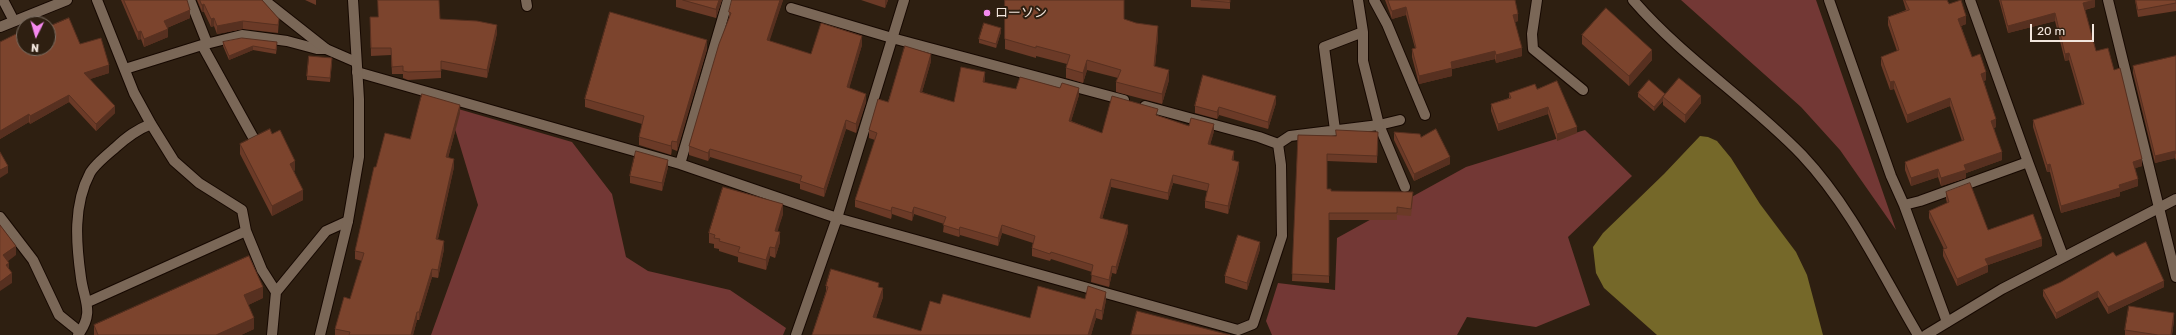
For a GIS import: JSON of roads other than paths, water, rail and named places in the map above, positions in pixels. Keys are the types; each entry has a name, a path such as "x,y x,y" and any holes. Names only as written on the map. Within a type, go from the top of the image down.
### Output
{"street":[{"path":"3,0 14,21"},
{"path":"0,27 67,0"},
{"path":"97,0 125,69 151,124 174,161 199,183 242,210 246,232 262,270 276,292"},
{"path":"190,0 204,44 254,139"},
{"path":"264,0 326,49 356,67 680,164 838,218 1238,330 1254,324 1282,236 1281,165 1278,144"},
{"path":"320,335 348,221 360,157 360,128 352,0"},
{"path":"680,164 728,0"},
{"path":"796,335 838,218 904,0"},
{"path":"1358,0 1363,32 1363,61 1379,125 1405,187"},
{"path":"1374,0 1387,24 1425,115"},
{"path":"1537,0 1532,34 1533,49 1582,90"},
{"path":"1633,0 1656,25 1802,155 1842,205 1918,335"},
{"path":"1829,0 1891,176 1904,205 1947,322"},
{"path":"1970,0 2063,256"},
{"path":"2108,0 2176,277"},
{"path":"791,8 892,38 1259,136 1278,144"},
{"path":"1335,130 1324,47 1363,32"},
{"path":"125,69 204,44 242,35 287,41 317,49 326,49"},
{"path":"1278,144 1290,136 1379,125 1400,120"},
{"path":"0,218 33,260 59,315 79,334 87,317 88,302 83,291 79,264 77,230 80,202 90,172 135,130 151,124"},
{"path":"1904,205 1920,201 2028,162"},
{"path":"1926,335 2002,289 2063,256 2176,199"},
{"path":"272,335 276,292 326,231 348,221"},
{"path":"88,302 246,232"}],"place":[{"name":"ローソン","path":"987,13"}]}
